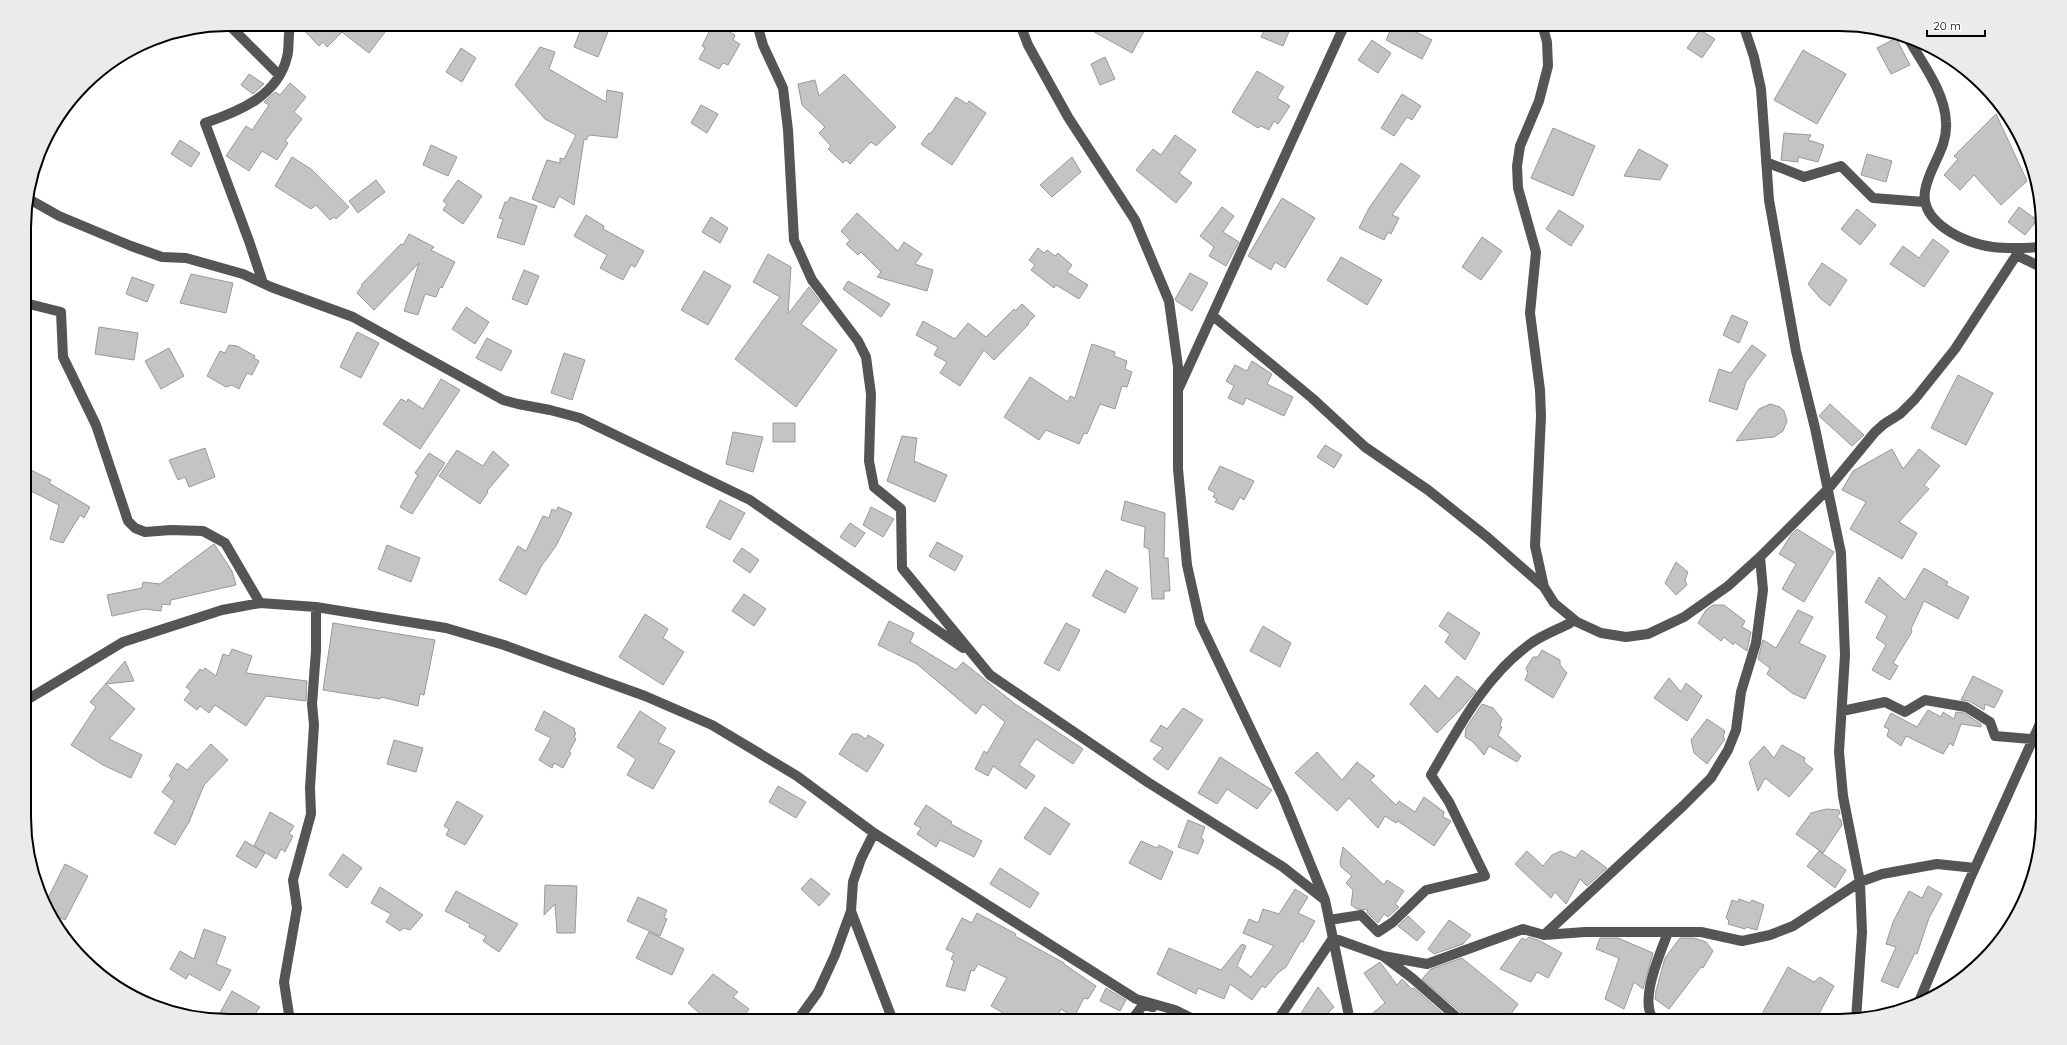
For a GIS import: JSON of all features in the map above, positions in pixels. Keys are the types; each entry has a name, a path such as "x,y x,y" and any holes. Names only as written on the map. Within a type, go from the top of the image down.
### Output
{"street":[{"path":"235,31 279,75"},
{"path":"263,283 205,123 229,116 246,108 270,88 279,75 287,58 290,31"},
{"path":"759,31 763,45 783,88 788,130 794,240 812,280 858,340 866,357 871,394 869,461 874,487 901,509 902,568 990,674 1149,783 1283,867 1325,900"},
{"path":"1023,31 1028,45 1068,117 1138,228 1169,301 1178,367 1178,469 1187,565 1200,623 1283,797 1325,900 1348,1014"},
{"path":"1178,390 1342,31"},
{"path":"1544,31 1547,42 1548,66 1538,101 1520,146 1517,166 1518,188 1536,252 1530,313 1540,390 1535,546 1544,587"},
{"path":"1745,31 1754,58 1761,89 1769,200 1796,351 1828,489 1841,560 1845,655 1839,752 1844,796 1860,882 1862,932 1856,1013"},
{"path":"1912,45 1944,104 1946,123 1945,142 1929,178 1924,202 1927,211 1934,219 1957,235 1992,247 2018,251 2036,248"},
{"path":"1766,162 1804,177 1841,166 1873,198 1924,202"},
{"path":"33,201 59,216 131,246 162,257 186,258 243,274 353,317 503,400 580,418 750,500 975,655"},
{"path":"1213,316 1312,398 1365,447 1454,510 1544,587 1554,603 1577,622 1612,635 1626,637 1663,628 1684,617 1728,586 1760,557 1828,489 1875,432 1884,424 1900,414 1930,380 1959,344 2018,251"},
{"path":"2018,251 2036,263"},
{"path":"31,304 61,312 63,357 96,424 128,521 135,528 145,532 171,530 203,531 225,544 260,602"},
{"path":"1544,935 1683,806 1711,778 1728,750 1736,730 1741,692 1756,643 1763,590 1760,557"},
{"path":"31,698 123,642 222,610 260,602 316,607 446,628 504,645 645,696 712,725 797,776 874,833 1136,999 1175,1010 1183,1014"},
{"path":"289,1014 284,982 297,908 293,880 311,814 310,788 314,725 312,704 316,651 316,607"},
{"path":"1329,920 1361,915 1378,932 1393,922 1426,890 1485,876 1449,802 1431,775 1462,722 1494,678 1530,643 1570,623"},
{"path":"1842,711 1884,702 1904,712 1925,700 1966,707 1990,722 1995,736 2036,740"},
{"path":"1921,996 1975,868 2036,744"},
{"path":"802,1014 818,992 835,955 851,911 853,882 861,859 874,833"},
{"path":"1332,938 1383,956 1427,964 1523,929 1544,935 1585,932 1701,932 1742,941 1793,926 1860,882 1882,874 1938,864 1975,868"},
{"path":"851,911 891,1014"},
{"path":"1651,1014 1649,987 1668,932"},
{"path":"1282,1014 1332,938"},
{"path":"1383,956 1412,978 1454,1014"},
{"path":"1136,1014 1143,1005 1175,1010"}],"building":[{"path":"305,31 386,31 369,53 342,32 327,47 323,42 319,46"},
{"path":"580,31 608,31 598,57 574,47"},
{"path":"710,31 728,31 735,35 733,40 740,44 728,65 723,63 719,69 699,59 705,48 702,46"},
{"path":"1093,31 1144,31 1132,53"},
{"path":"1264,31 1289,31 1283,46 1261,37"},
{"path":"1390,31 1414,31 1432,40 1422,59 1386,40"},
{"path":"1699,31 1715,39 1702,58 1687,48"},
{"path":"1894,39 1897,40 1910,65 1891,74 1877,48"},
{"path":"1372,40 1391,53 1378,73 1358,60"},
{"path":"540,47 555,52 549,69 606,102 607,90 623,93 617,138 589,135 586,140 584,139 574,205 559,196 554,208 532,199 547,160 560,163 560,158 564,159 576,135 545,119 515,85"},
{"path":"461,48 476,58 462,82 446,72"},
{"path":"1803,50 1846,74 1817,124 1774,100"},
{"path":"1105,57 1115,79 1100,85 1091,64"},
{"path":"1257,71 1284,87 1277,98 1290,106 1278,124 1274,121 1269,130 1261,126 1258,128 1232,112"},
{"path":"249,74 264,84 253,94 241,85"},
{"path":"844,74 896,127 876,146 871,142 850,164 846,160 843,163 828,149 831,146 819,133 825,127 802,105 798,84 815,80 819,96"},
{"path":"290,83 306,97 294,112 302,119 285,141 288,143 277,160 262,151 249,171 226,156 246,126 252,130 269,105 264,102 275,92 280,95"},
{"path":"1402,94 1421,106 1412,120 1407,117 1394,136 1381,128"},
{"path":"956,97 967,104 969,101 986,113 952,165 921,144 929,133 931,133"},
{"path":"701,105 718,114 707,133 691,123"},
{"path":"1996,114 2027,181 2001,205 1974,175 1960,190 1944,175 1958,159 1954,156"},
{"path":"1553,128 1595,146 1573,196 1531,178"},
{"path":"1784,133 1811,135 1808,140 1824,145 1818,162 1798,157 1798,162 1781,160"},
{"path":"1175,135 1196,150 1179,173 1192,183 1176,203 1136,170 1153,149 1161,155"},
{"path":"180,140 200,153 191,167 171,154"},
{"path":"431,145 457,157 448,176 423,165"},
{"path":"1639,149 1668,165 1660,180 1624,176"},
{"path":"1867,154 1892,161 1886,182 1861,175"},
{"path":"292,157 311,169 349,207 336,219 334,217 330,220 316,205 311,209 275,186"},
{"path":"1072,157 1081,172 1052,197 1040,185"},
{"path":"1401,163 1420,176 1392,215 1399,218 1391,234 1388,232 1384,240 1359,228 1369,208"},
{"path":"376,180 385,192 358,213 349,201"},
{"path":"458,180 482,196 463,224 443,210 447,204 443,201"},
{"path":"510,197 537,206 524,245 497,237 503,219 499,218 505,202 508,202"},
{"path":"1282,198 1315,218 1285,268 1275,262 1271,270 1248,256"},
{"path":"1222,207 1234,216 1223,232 1239,242 1226,266 1209,256 1214,247 1200,236"},
{"path":"2019,207 2036,219 2025,235 2008,222"},
{"path":"1857,209 1876,225 1860,245 1841,229"},
{"path":"1559,210 1584,226 1571,246 1546,229"},
{"path":"857,213 898,251 904,242 922,254 915,264 933,270 927,291 877,277 881,272 861,252 858,255 846,244 850,240 841,231"},
{"path":"586,215 604,226 603,229 644,251 635,267 631,265 623,280 600,268 607,255 574,236"},
{"path":"711,217 728,228 720,243 702,232"},
{"path":"409,234 434,247 431,250 455,262 442,288 440,287 436,297 425,294 418,315 404,311 419,263 374,310 357,293 362,286 361,285 401,244 403,245"},
{"path":"1482,237 1502,251 1481,280 1462,267"},
{"path":"1933,239 1949,251 1924,287 1890,264 1903,246 1919,258"},
{"path":"1038,248 1044,253 1047,250 1055,256 1058,253 1072,265 1067,272 1088,285 1079,299 1056,285 1054,288 1031,270 1035,265 1029,260"},
{"path":"768,254 791,267 788,314 809,287 820,301 801,324 837,350 796,407 735,359 780,297 753,282"},
{"path":"1341,257 1382,280 1367,305 1327,280"},
{"path":"1822,263 1847,280 1830,306 1820,298 1808,284"},
{"path":"524,270 539,276 527,305 512,299"},
{"path":"704,271 731,286 708,325 681,310"},
{"path":"1190,273 1208,283 1192,311 1175,299"},
{"path":"191,274 233,283 226,313 180,303"},
{"path":"132,277 154,285 147,302 126,294"},
{"path":"848,281 890,304 881,317 843,289"},
{"path":"1022,304 1035,316 1028,323 1029,324 994,360 984,350 960,386 940,373 947,362 934,355 938,347 916,335 923,321 955,339 968,323 986,337 1014,309 1015,311"},
{"path":"466,307 489,322 475,344 452,329"},
{"path":"1732,315 1748,322 1739,343 1723,335"},
{"path":"99,327 138,333 134,360 95,354"},
{"path":"357,332 379,343 361,378 340,367"},
{"path":"487,338 512,351 501,371 476,358"},
{"path":"1092,344 1115,352 1114,356 1127,361 1125,369 1132,372 1127,387 1122,386 1115,409 1100,404 1087,434 1084,433 1079,444 1046,430 1039,440 1004,417 1030,377 1068,402 1070,396 1075,398"},
{"path":"229,345 237,346 255,356 254,358 259,361 252,375 247,373 239,389 232,385 226,387 207,376 220,351 225,353"},
{"path":"1752,345 1766,355 1746,382 1737,410 1709,401 1719,369 1731,373"},
{"path":"169,348 184,376 161,389 145,361"},
{"path":"564,353 585,360 572,400 551,393"},
{"path":"1252,361 1272,374 1267,384 1293,397 1284,416 1246,398 1243,405 1228,398 1234,386 1226,381 1235,365 1247,371"},
{"path":"1958,375 1993,393 1966,445 1931,428"},
{"path":"441,379 460,390 420,449 383,424 401,399 407,402 408,399 423,409"},
{"path":"1770,404 1780,407 1784,411 1787,421 1783,431 1774,437 1736,441 1759,409"},
{"path":"1830,404 1864,435 1852,446 1819,416"},
{"path":"773,423 795,423 795,442 773,442"},
{"path":"733,432 763,437 753,472 726,464"},
{"path":"902,436 917,438 914,461 947,475 935,502 887,481"},
{"path":"1325,445 1342,455 1334,468 1317,457"},
{"path":"205,448 215,477 189,487 185,477 178,480 169,460"},
{"path":"1892,449 1903,469 1919,449 1940,466 1924,485 1929,489 1899,522 1917,533 1902,559 1850,529 1866,502 1842,490 1853,471"},
{"path":"457,450 483,466 493,451 509,465 487,491 488,492 480,504 439,476"},
{"path":"429,453 445,463 412,514 400,507 418,475 415,473"},
{"path":"1220,466 1254,481 1244,500 1240,497 1233,510 1215,502 1217,499 1213,497 1215,493 1208,489"},
{"path":"31,470 51,480 49,483 90,507 84,518 80,515 63,543 50,539 59,505 31,491"},
{"path":"720,500 745,513 730,540 706,527"},
{"path":"1125,501 1165,513 1164,558 1168,558 1170,591 1164,591 1164,599 1152,599 1149,549 1144,547 1145,527 1121,520"},
{"path":"558,507 572,513 556,546 542,565 526,595 499,580 518,546 526,551 543,516 549,518 552,509 556,511"},
{"path":"871,507 894,519 883,537 863,525"},
{"path":"850,523 865,533 855,547 840,537"},
{"path":"1797,529 1834,552 1804,602 1782,589 1796,564 1779,554 1791,535"},
{"path":"937,542 963,556 955,571 929,556"},
{"path":"214,544 232,571 236,585 171,600 170,605 162,604 161,611 144,609 112,616 107,595 142,588 143,582 160,584"},
{"path":"387,545 420,558 411,582 378,569"},
{"path":"742,548 759,560 750,573 733,561"},
{"path":"1676,562 1688,572 1685,580 1687,585 1676,595 1665,583"},
{"path":"1924,568 1948,582 1946,585 1969,597 1958,619 1924,601 1911,629 1912,632 1893,663 1898,666 1890,680 1872,670 1886,645 1876,638 1887,616 1865,602 1879,577 1905,600"},
{"path":"1106,570 1138,588 1125,613 1092,596"},
{"path":"744,594 766,609 754,626 732,611"},
{"path":"1713,605 1724,605 1745,621 1742,627 1751,632 1747,651 1734,642 1733,645 1724,637 1721,641 1698,623 1706,610"},
{"path":"1798,610 1813,617 1799,643 1826,656 1805,699 1792,693 1767,674 1770,668 1758,659 1763,640 1776,648"},
{"path":"1448,612 1480,633 1465,660 1445,642 1450,634 1439,626"},
{"path":"645,614 668,629 663,638 684,652 663,685 619,657"},
{"path":"889,621 914,633 910,642 956,670 963,662 1015,704 1083,749 1073,764 1036,739 1019,765 1035,776 1026,789 993,766 988,776 975,769 984,751 987,753 1005,722 983,704 976,714 917,664 878,645"},
{"path":"333,623 435,640 424,695 420,694 418,706 381,697 380,699 323,690"},
{"path":"1066,623 1080,630 1059,671 1044,663"},
{"path":"1263,626 1291,643 1280,667 1250,651"},
{"path":"232,649 252,656 246,673 307,681 306,701 266,696 246,726 215,705 209,713 200,706 197,710 184,700 191,691 186,687 200,669 203,671 205,668 216,676 223,654 229,656"},
{"path":"1542,650 1560,660 1560,665 1567,673 1553,698 1525,680 1528,673 1526,668 1533,657 1538,657"},
{"path":"125,661 134,681 106,684 135,709 109,739 142,755 131,778 103,765 71,745 96,707 90,702"},
{"path":"1457,676 1476,691 1462,708 1437,733 1410,704 1425,685 1439,699"},
{"path":"1973,676 2003,691 1994,708 1985,704 1984,710 1969,701 1961,700"},
{"path":"1669,678 1681,692 1686,683 1702,696 1687,721 1654,698"},
{"path":"1482,704 1493,708 1502,719 1500,726 1502,727 1498,735 1521,756 1517,762 1489,746 1484,755 1473,742 1465,737 1466,728"},
{"path":"1183,708 1203,720 1168,770 1153,759 1163,748 1150,741 1161,725 1167,729"},
{"path":"1928,710 1941,717 1943,712 1954,719 1956,712 1964,713 1981,724 1981,727 1961,724 1953,746 1950,743 1943,754 1906,736 1901,746 1887,736 1889,729 1884,727 1891,713 1917,727"},
{"path":"544,711 575,729 574,731 576,733 574,737 576,739 563,768 554,763 552,768 539,760 551,738 535,730"},
{"path":"640,711 666,728 658,742 675,751 653,789 627,775 636,759 617,747"},
{"path":"1707,719 1725,731 1723,737 1725,739 1707,764 1694,753 1691,740"},
{"path":"852,734 858,734 866,739 868,735 884,745 867,772 839,754"},
{"path":"394,740 423,748 416,772 387,764"},
{"path":"211,744 228,760 204,785 189,822 175,845 154,833 174,801 162,792 172,778 169,776 177,763 187,770"},
{"path":"1782,745 1805,758 1804,762 1813,769 1789,797 1765,778 1758,791 1749,762 1764,746 1774,758"},
{"path":"1317,752 1342,780 1357,762 1375,776 1370,780 1396,805 1399,801 1415,812 1424,797 1444,812 1443,817 1451,821 1434,846 1398,821 1396,823 1385,816 1378,828 1349,798 1337,811 1295,773"},
{"path":"1220,757 1272,790 1257,809 1227,789 1217,804 1198,793"},
{"path":"778,786 806,802 796,818 769,802"},
{"path":"457,801 483,816 465,845 446,835 449,829 444,826"},
{"path":"926,805 952,822 951,824 982,841 974,857 940,840 936,847 917,834 921,828 914,824"},
{"path":"1045,807 1070,824 1050,855 1024,838"},
{"path":"1826,809 1839,810 1840,813 1837,817 1841,820 1842,825 1823,853 1796,834 1811,813"},
{"path":"270,812 294,826 289,834 293,836 285,852 281,849 276,859 254,846"},
{"path":"1188,820 1205,827 1201,838 1204,840 1198,854 1178,847"},
{"path":"245,841 265,853 256,868 236,856"},
{"path":"1141,841 1157,848 1159,845 1173,852 1161,880 1129,863"},
{"path":"1343,847 1384,885 1387,880 1404,891 1395,904 1399,907 1388,917 1384,914 1378,923 1367,912 1368,910 1357,909 1351,905 1353,890 1346,883 1352,876 1341,867 1340,862"},
{"path":"1582,850 1607,868 1587,886 1580,879 1566,904 1555,892 1551,898 1515,864 1527,851 1543,866 1552,855 1561,851 1575,858"},
{"path":"1819,851 1846,870 1835,888 1807,866"},
{"path":"343,854 362,868 347,888 329,875"},
{"path":"65,864 88,876 65,920 57,916 48,898"},
{"path":"1000,868 1039,893 1030,908 990,884"},
{"path":"811,878 830,894 819,906 801,889"},
{"path":"545,885 577,886 575,933 557,933 555,904 544,915"},
{"path":"1928,886 1942,894 1929,918 1917,954 1915,953 1898,988 1881,981 1896,947 1886,944 1893,922 1909,891 1922,898"},
{"path":"380,887 423,915 410,930 404,928 400,931 386,922 391,914 371,903"},
{"path":"1295,889 1308,897 1298,913 1315,921 1286,967 1278,973 1265,988 1262,986 1252,1000 1230,984 1224,999 1198,988 1196,994 1157,974 1169,948 1221,970 1242,944 1246,946 1237,966 1251,977 1274,946 1243,933 1249,919 1258,923 1263,909 1279,914"},
{"path":"456,891 518,924 499,952 483,941 486,936 469,927 470,924 445,911"},
{"path":"638,897 667,910 664,918 667,919 660,936 627,921"},
{"path":"1739,899 1750,903 1752,900 1764,905 1757,930 1746,927 1745,929 1728,924 1729,921 1726,918 1732,900 1738,902"},
{"path":"977,913 1016,934 1015,936 1064,963 1096,986 1088,999 1084,998 1076,1014 1069,1014 1061,1009 1058,1014 1005,1014 991,1006 1007,978 978,964 974,971 971,970 965,991 946,986 954,961 951,959 954,953 946,949 962,918 972,923"},
{"path":"1408,916 1425,932 1417,941 1398,926"},
{"path":"1449,920 1471,935 1463,944 1434,954 1428,949"},
{"path":"204,929 226,937 216,964 231,970 220,991 189,974 186,979 170,969 180,951 194,959"},
{"path":"649,932 684,949 672,975 636,958"},
{"path":"1529,937 1562,953 1548,978 1537,972 1531,982 1500,969 1522,938 1525,940"},
{"path":"1600,938 1618,938 1653,953 1643,989 1634,982 1624,1009 1605,999 1619,958 1596,949"},
{"path":"1680,938 1694,938 1706,942 1713,951 1703,968 1701,967 1669,1009 1655,999 1656,991 1665,958"},
{"path":"1462,958 1518,1004 1511,1014 1463,1014 1422,979 1431,969"},
{"path":"1380,962 1397,985 1402,979 1443,1014 1372,1014 1385,1003 1364,973"},
{"path":"1788,967 1814,982 1820,977 1834,986 1819,1014 1762,1014"},
{"path":"713,974 738,992 733,997 749,1009 745,1014 700,1014 688,1003"},
{"path":"1318,987 1334,1007 1327,1014 1301,1014"},
{"path":"1106,988 1126,1000 1120,1011 1100,1001"},
{"path":"232,991 260,1007 255,1014 219,1014"}]}
